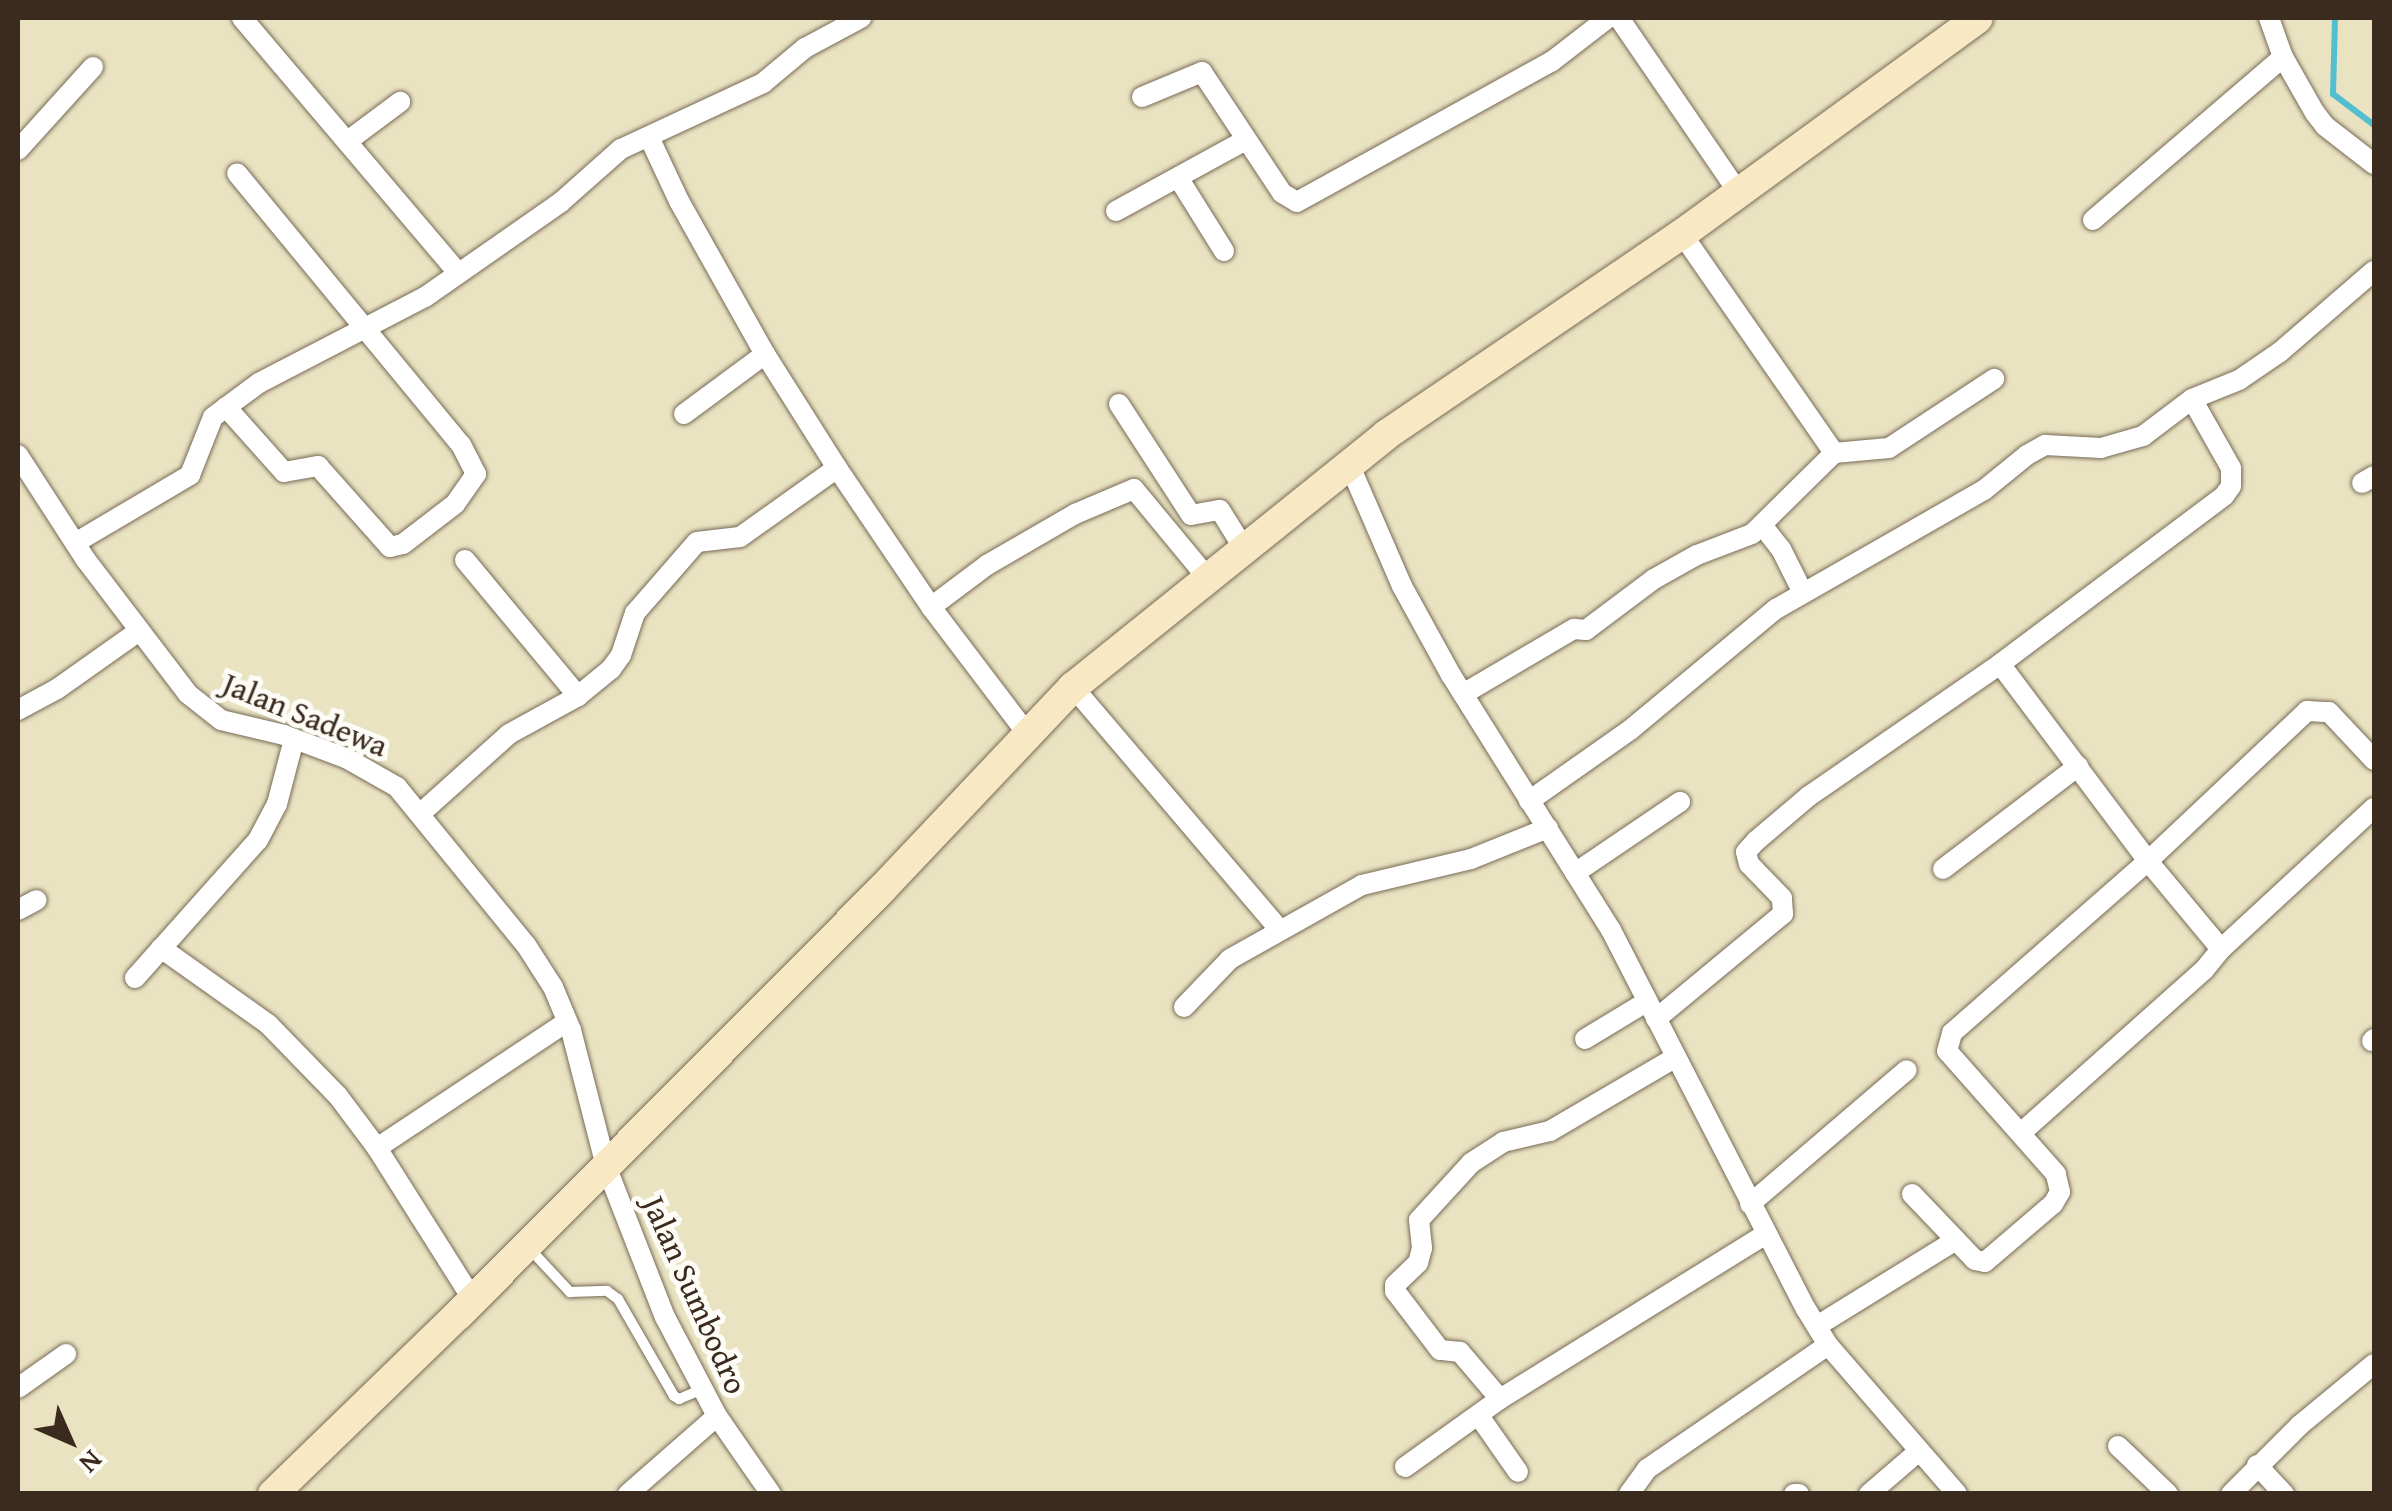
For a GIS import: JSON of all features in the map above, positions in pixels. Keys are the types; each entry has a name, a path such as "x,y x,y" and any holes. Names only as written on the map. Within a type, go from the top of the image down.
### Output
{"main road":[{"path":"273,1494 527,1246 603,1156 882,889 1074,688 1206,576 1349,464 1682,234 1978,18"}],"street":[{"path":"242,18 458,273"},
{"path":"75,543 190,475 206,427 258,383 365,330 458,273 561,202 600,163 762,84 805,48 861,18"},
{"path":"1142,97 1202,72 1244,141 1282,193 1297,202 1551,62 1608,18"},
{"path":"1619,18 1738,192"},
{"path":"2269,18 2283,57 2325,126 2372,153"},
{"path":"2093,220 2283,57"},
{"path":"18,150 93,67"},
{"path":"348,140 400,102"},
{"path":"650,137 679,201 765,354 837,468 931,607 1028,734"},
{"path":"1116,211 1244,141"},
{"path":"226,407 281,470 290,473 318,466 390,547 403,544 455,504 476,474 461,445 237,173"},
{"path":"1179,179 1224,251"},
{"path":"1682,234 1834,453"},
{"path":"1529,801 1630,730 1776,609 1803,592 1984,490 2003,470 2045,445 2100,448 2142,436 2192,399 2239,380 2280,352 2374,271"},
{"path":"684,414 765,354"},
{"path":"1463,694 1574,629 1586,630 1682,563 1725,548 1762,526 1834,453 1889,448 1994,379"},
{"path":"1585,1038 1651,1010 1783,914 1782,898 1749,864 1746,852 1756,841 1810,796 2000,664 2224,496 2231,486 2231,468 2192,399"},
{"path":"1119,404 1192,516 1220,510 1243,546"},
{"name":"Jalan Sadewa","path":"18,454 75,543 126,639 204,709 289,757 377,774 397,787 420,812 526,945 553,987 567,1022 603,1156"},
{"path":"1349,464 1402,586 1463,694 1575,873 1676,1057 1764,1235 1828,1345 1957,1494"},
{"path":"420,812 509,734 578,696 612,670 621,656 635,613 697,542 740,537 837,468"},
{"path":"931,607 987,565 1076,514 1134,489 1206,576"},
{"path":"1762,526 1781,548 1803,592"},
{"path":"465,560 578,696"},
{"path":"18,710 57,690 126,639"},
{"path":"2000,664 2148,861 2221,949"},
{"path":"1074,688 1279,929"},
{"path":"1912,1194 1974,1260 1985,1262 2053,1204 2061,1181 2050,1162 1947,1051 1946,1042 2148,861 2307,711 2328,712 2374,760"},
{"path":"135,978 258,840 276,804 289,757"},
{"path":"1944,868 2078,766"},
{"path":"1575,873 1680,802"},
{"path":"2022,1132 2204,970 2221,949 2374,808"},
{"path":"1184,1007 1230,959 1362,886 1472,859 1548,828"},
{"path":"18,910 38,900"},
{"path":"160,948 268,1024 338,1096 377,1148 473,1300"},
{"path":"377,1148 567,1022"},
{"path":"1500,1399 1460,1352 1440,1350 1395,1291 1395,1285 1418,1263 1422,1248 1419,1220 1472,1163 1503,1142 1550,1131 1676,1057"},
{"path":"1750,1204 1908,1070"},
{"name":"Jalan Sumbodro","path":"603,1156 665,1316 717,1416 771,1494"},
{"path":"1405,1467 1500,1399 1764,1235"},
{"path":"1817,1326 1956,1240"},
{"path":"1629,1494 1647,1469 1828,1345"},
{"path":"18,1388 66,1354"},
{"path":"2231,1494 2257,1465 2374,1364"},
{"path":"628,1494 717,1416"},
{"path":"1478,1416 1518,1472"},
{"path":"2118,1446 2168,1494"},
{"path":"1869,1494 1919,1451"},
{"path":"2257,1465 2284,1494"}],"lane":[{"path":"527,1246 570,1292 607,1291 618,1300 674,1396 679,1399 703,1389"}],"waterway":[{"path":"2335,18 2333,94 2374,125"}]}
